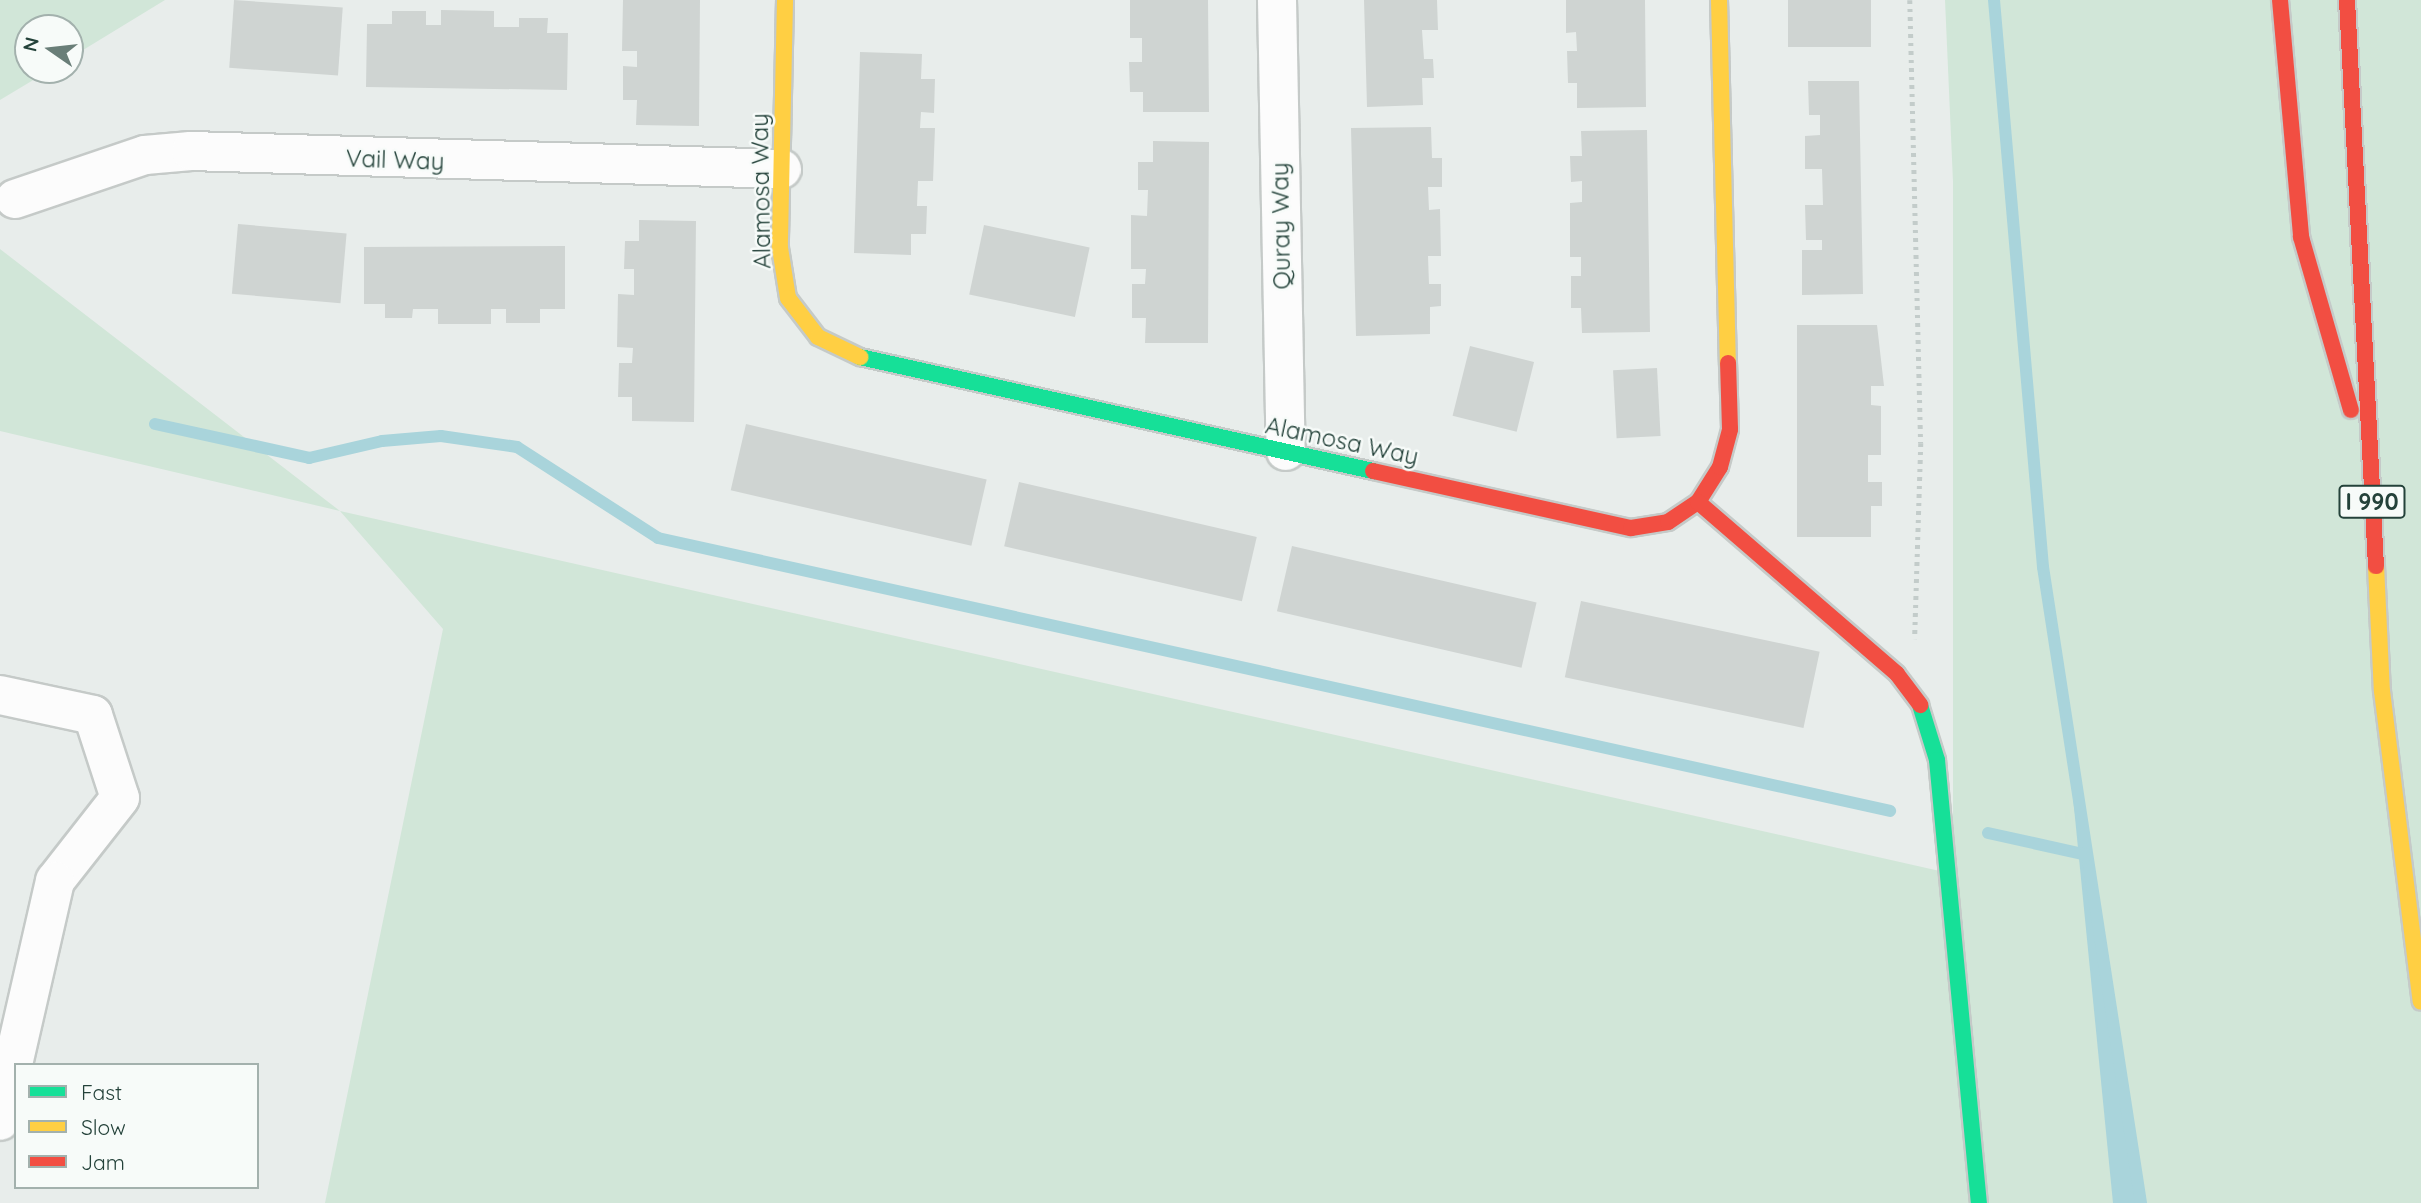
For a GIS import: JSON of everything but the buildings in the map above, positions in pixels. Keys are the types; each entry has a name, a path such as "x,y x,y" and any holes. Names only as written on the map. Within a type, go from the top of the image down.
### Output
{"main road":[{"name":"Alamosa Way","path":"785,0 780,248 788,299 818,337 861,358 1631,527 1668,522 1698,502 1720,467 1730,429 1719,0"},
{"path":"2280,0 2301,237 2370,475"},
{"name":"I 990","path":"2347,0 2382,691 2421,1002"},
{"path":"1698,502 1913,690 1937,760 1979,1203"}],"street":[{"name":"Quray Way","path":"1276,0 1286,451"},
{"name":"Vail Way","path":"15,199 145,156 191,150 782,169"},
{"path":"0,695 93,715 120,798 55,881 0,1121"}],"path":[{"path":"1910,0 1920,443 1913,690"}],"green space":[{"path":"0,0 165,0 84,49 84,14 14,14 14,84 27,84 0,100"},
{"path":"1945,0 2421,0 2421,1203 325,1203 443,629 340,511 1953,874 1953,182"},
{"path":"0,249 340,511 0,431"}],"water":[{"path":"2064,706 2111,1007 2141,1203 2113,1203"}],"waterway":[{"path":"1994,0 2043,567 2141,1203"},
{"path":"155,424 309,458 382,441 441,436 517,447 658,538 1890,811"},
{"path":"1988,833 2087,855"}],"traffic: fast":[{"path":"860,357 1373,471"},
{"path":"1920,705 1937,760 1979,1203"}],"traffic: slow":[{"path":"785,0 780,248 788,298 818,337 860,357"},
{"path":"1719,0 1728,363"},
{"path":"2376,566 2382,691 2421,1002"}],"traffic: jam":[{"path":"2280,0 2301,237 2351,410"},
{"path":"2347,0 2376,566"},
{"path":"1373,471 1631,528 1668,522 1698,502 1720,467 1730,429 1728,363"},
{"path":"1698,502 1897,674 1920,705"}]}
